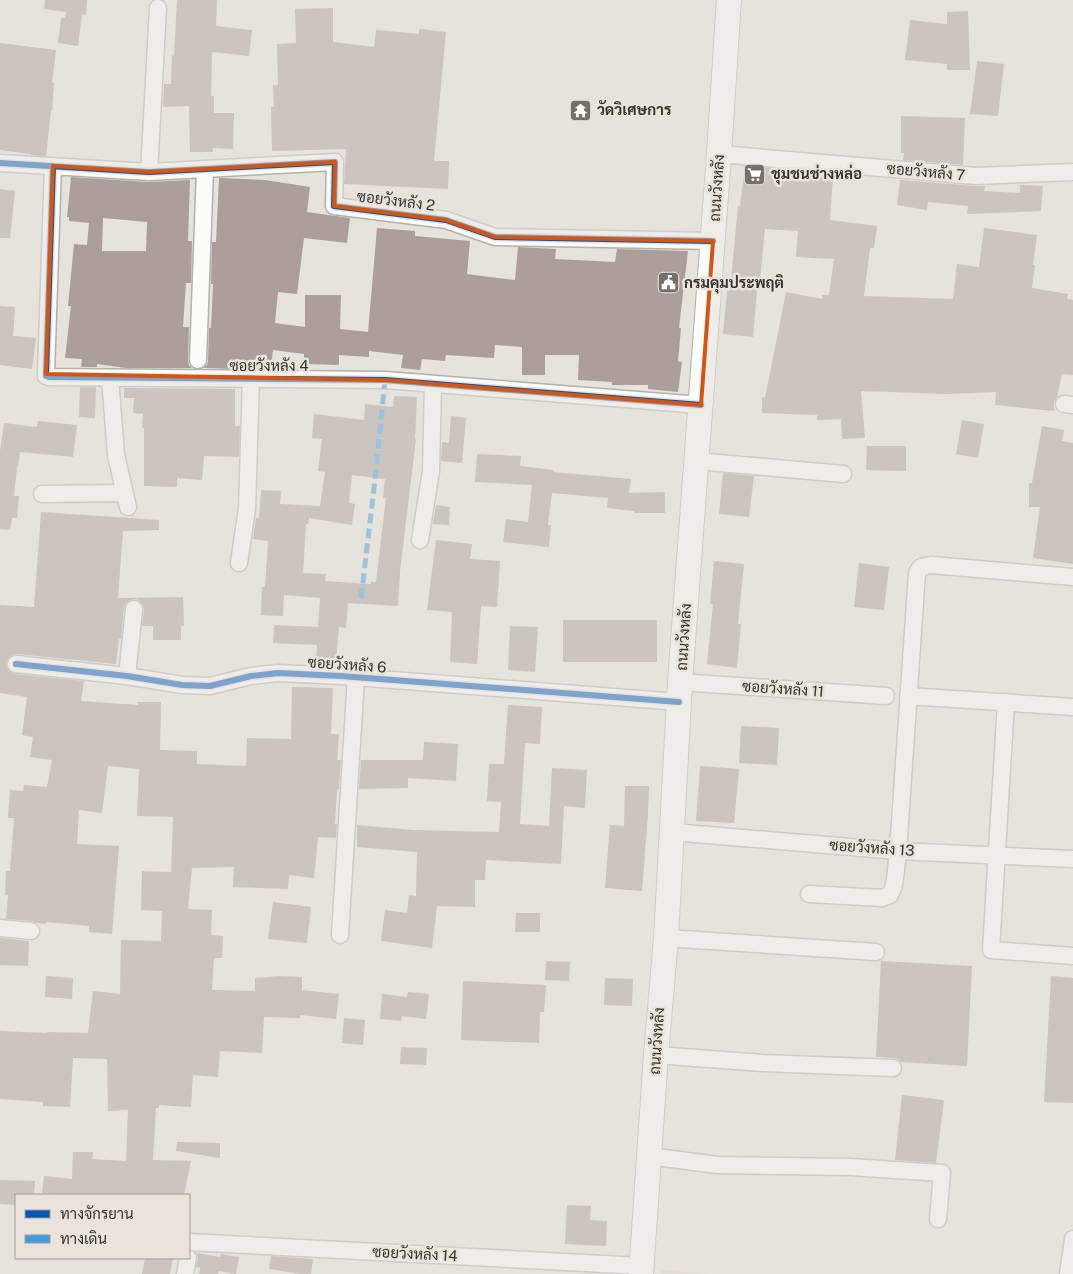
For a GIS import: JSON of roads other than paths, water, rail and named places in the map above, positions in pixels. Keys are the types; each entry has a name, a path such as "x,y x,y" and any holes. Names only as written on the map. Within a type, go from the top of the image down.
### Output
{"main road":[{"name":"ถนนวังหลัง","path":"641,1270 666,938 680,692 729,0"}],"street":[{"path":"149,172 158,8"},
{"name":"ซอยวังหลัง 7","path":"719,154 976,176 1073,172"},
{"name":"ซอยวังหลัง 2","path":"0,163 149,172 335,162 334,206 446,220 495,237 713,241"},
{"name":"ซอยวังหลัง 4","path":"53,166 46,376 385,380 701,405"},
{"path":"198,360 205,169"},
{"path":"42,494 127,500 116,454 110,378"},
{"path":"240,563 246,509 251,379"},
{"path":"420,540 431,471 433,384"},
{"path":"697,461 843,474"},
{"path":"810,894 882,898 890,895 893,888 898,851 916,573 921,567 930,564 1073,578"},
{"path":"127,676 134,608"},
{"name":"ซอยวังหลัง 6","path":"16,664 127,676 182,685 210,686 251,676 278,673 680,692"},
{"path":"340,935 356,677"},
{"name":"ซอยวังหลัง 11","path":"680,692 886,696"},
{"path":"908,696 1073,706"},
{"path":"1006,702 991,950 1073,956"},
{"name":"ซอยวังหลัง 13","path":"672,832 898,851 1073,859"},
{"path":"0,928 32,931"},
{"path":"666,938 876,952"},
{"path":"656,1055 763,1063 893,1068"},
{"path":"649,1156 717,1165 850,1167 942,1173 938,1219"},
{"path":"1068,1274 1073,1239"},
{"name":"ซอยวังหลัง 14","path":"190,1249 641,1270"},
{"path":"185,1274 187,1259"}],"place":[{"name":"วัดวิเศษการ","path":"581,110"},
{"name":"ชุมชนช่างหล่อ","path":"755,174"},
{"name":"กรมคุมประพฤติ","path":"668,283"}]}
